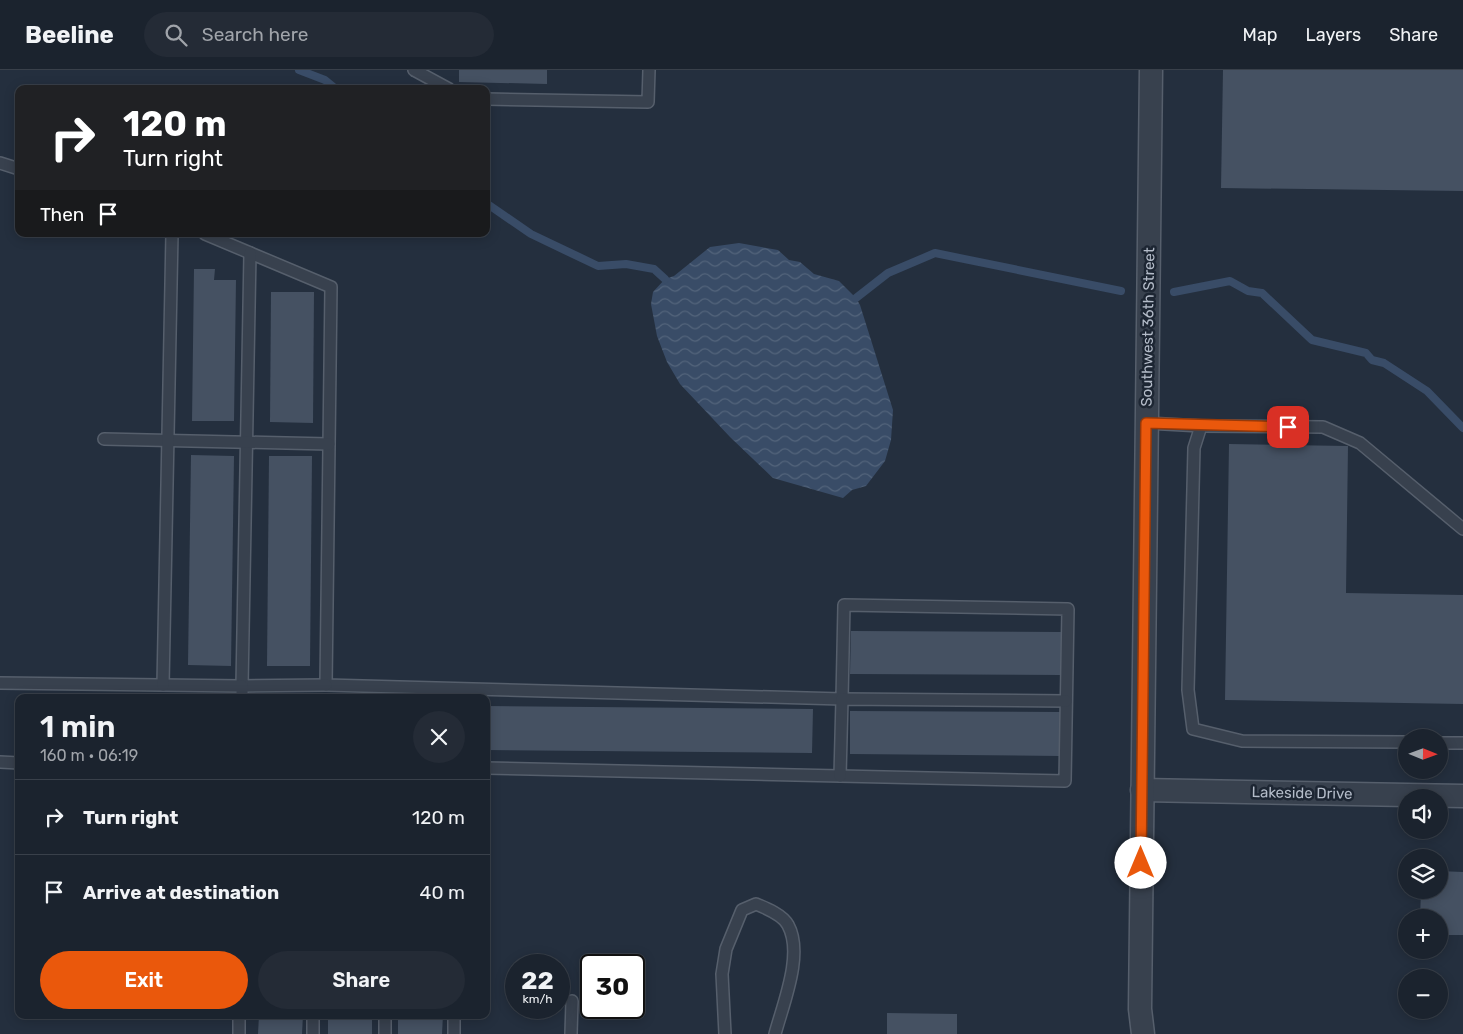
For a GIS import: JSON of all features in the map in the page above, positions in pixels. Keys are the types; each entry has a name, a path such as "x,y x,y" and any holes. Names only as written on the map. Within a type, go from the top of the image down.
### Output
{"street":[{"name":"Southwest 36th Street","path":"1143,1034 1140,1008 1151,70"},
{"name":"Lakeside Drive","path":"1142,790 1463,796"}],"lane":[{"path":"414,70 442,85"},
{"path":"490,99 648,102 648,70"},
{"path":"0,163 15,169"},
{"path":"163,685 172,237"},
{"path":"212,237 331,286 326,685"},
{"path":"242,692 250,253"},
{"path":"1146,423 1201,426 1323,427 1360,443 1463,529"},
{"path":"1201,426 1194,448 1188,690 1193,728 1242,742 1398,742"},
{"path":"104,439 329,444"},
{"path":"490,768 840,776 1066,781 1068,609 844,605 840,776"},
{"path":"0,683 163,685 242,692 326,685 462,693 1066,701"},
{"path":"1448,743 1463,743"},
{"path":"0,762 15,763"},
{"path":"725,1034 722,974 726,949 742,910 756,904 770,910 788,924 794,943 794,961 775,1034"},
{"path":"571,1034 572,1001"},
{"path":"239,1034 240,1019"},
{"path":"313,1019 313,1034"},
{"path":"385,1019 385,1034"},
{"path":"454,1019 454,1034"}],"water":[{"path":"739,243 778,250 789,260 800,262 814,274 839,281 856,298 860,305 893,410 891,440 885,461 866,486 852,490 843,498 773,478 730,437 680,384 667,362 657,336 651,304 653,292 665,279 674,276 710,247"}],"building":[{"path":"459,70 547,70 547,84 459,82"},
{"path":"1223,70 1463,70 1463,191 1221,188"},
{"path":"194,269 215,269 214,280 236,280 234,421 192,421"},
{"path":"271,292 314,292 313,423 270,422"},
{"path":"1229,444 1348,446 1346,593 1463,595 1463,704 1225,700"},
{"path":"191,455 234,456 231,666 188,665"},
{"path":"269,456 312,456 310,666 267,666"},
{"path":"851,631 1061,632 1061,675 850,674"},
{"path":"490,706 813,709 812,753 490,750"},
{"path":"850,711 1060,712 1060,756 850,754"},
{"path":"1448,871 1463,872 1463,935 1448,935 1448,909 1420,909 1421,899 1448,899"},
{"path":"887,1013 957,1014 957,1034 887,1034"},
{"path":"259,1019 303,1019 302,1034 258,1034"},
{"path":"328,1019 372,1019 372,1034 328,1034"},
{"path":"398,1019 443,1019 442,1034 398,1034"}],"waterway":[{"path":"299,70 325,80 331,85"},
{"path":"490,206 531,234 598,266 626,264 654,269 665,279"},
{"path":"856,298 888,273 935,253 1121,291"},
{"path":"1174,292 1230,281 1248,291 1262,293 1312,340 1366,353 1372,360 1384,363 1427,391 1463,428"}],"route":[{"path":"1141,863 1146,423 1288,427"}]}
